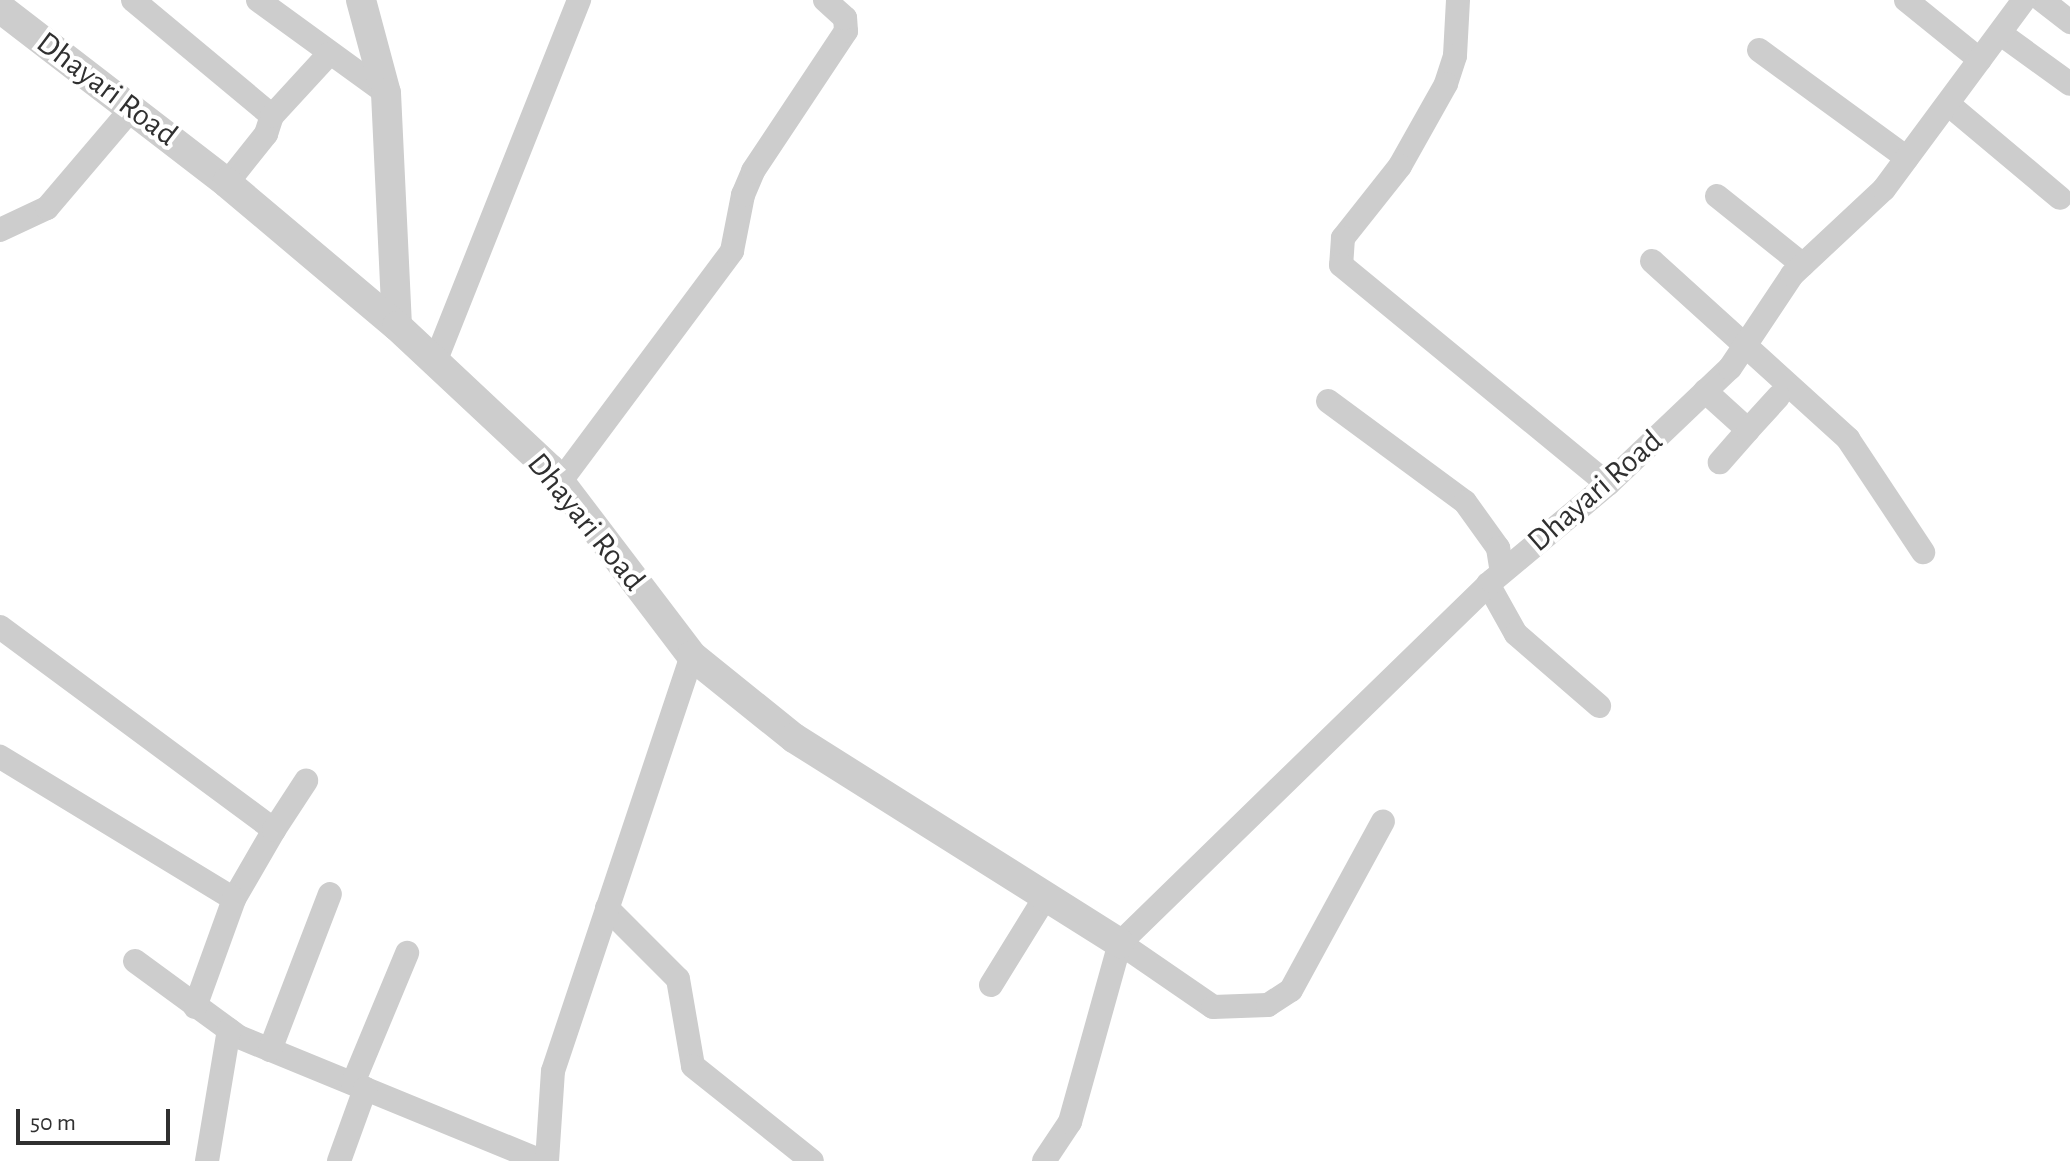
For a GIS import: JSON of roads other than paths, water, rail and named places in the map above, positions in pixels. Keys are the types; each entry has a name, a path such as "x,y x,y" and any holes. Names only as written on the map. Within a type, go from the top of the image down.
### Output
{"street":[{"path":"133,0 272,116"},
{"path":"258,0 386,93"},
{"path":"361,0 386,93 397,326"},
{"path":"435,362 579,0"},
{"path":"560,482 732,251 743,195 753,171 846,31 845,18 825,0"},
{"path":"1458,0 1455,56 1446,84 1400,166 1343,238 1341,265 1608,484"},
{"path":"1906,0 1980,60"},
{"name":"Dhayari Road","path":"0,8 133,107 397,326 560,482 692,656 794,738 1120,943 1495,578 1608,484 1705,391 1744,346 1803,265 1884,189 2024,0"},
{"path":"2042,0 2070,22"},
{"path":"2001,34 2070,84"},
{"path":"1759,50 1907,158"},
{"path":"227,183 266,134 272,116 329,54"},
{"path":"1948,104 2060,198"},
{"path":"0,230 47,208 133,107"},
{"path":"1717,196 1803,265"},
{"path":"1652,261 1848,439 1923,552"},
{"path":"1705,391 1748,430"},
{"path":"1720,462 1778,397"},
{"path":"1328,401 1465,502 1498,548 1495,578 1516,634 1599,706"},
{"path":"0,627 274,830"},
{"path":"135,961 229,1030 359,1086 479,1149 544,1161 553,1071 692,656"},
{"path":"0,757 234,899"},
{"path":"195,1007 234,899 306,781"},
{"path":"1044,1161 1070,1122 1120,943 1213,1007 1268,1005 1291,990 1383,821"},
{"path":"270,1050 330,894"},
{"path":"991,985 1046,896"},
{"path":"607,908 678,979 693,1066 802,1158"},
{"path":"339,1161 359,1086 407,953"},
{"path":"207,1161 229,1030"}]}
